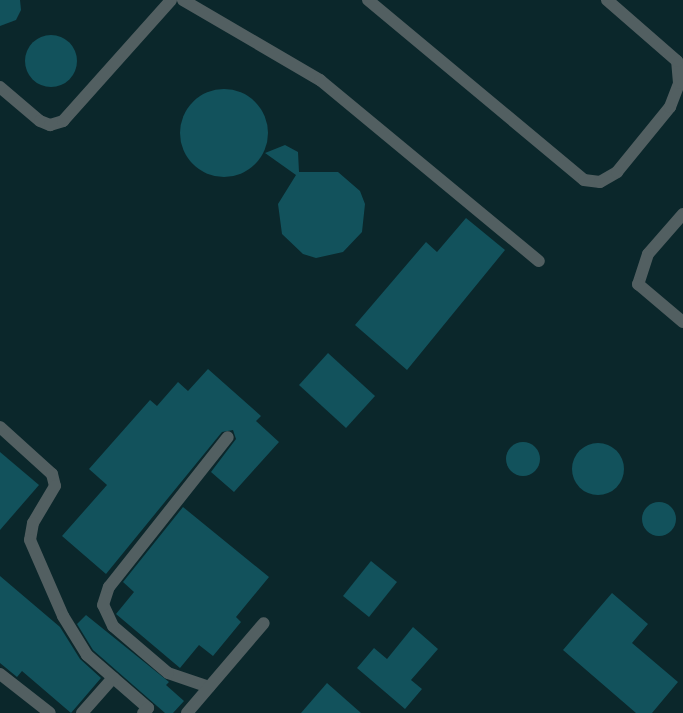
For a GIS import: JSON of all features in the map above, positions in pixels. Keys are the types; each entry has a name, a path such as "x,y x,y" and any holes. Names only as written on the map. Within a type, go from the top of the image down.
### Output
{"lane":[{"path":"0,87 40,121 50,125 63,121 171,0"},
{"path":"183,0 320,80 539,261"},
{"path":"368,0 584,180 600,182 617,172 670,107 679,83 676,61 607,0"},
{"path":"683,214 648,254 638,284 683,322"},
{"path":"0,427 52,474 54,486 33,523 30,540 63,616 87,655 148,708 144,713"},
{"path":"209,687 168,673 113,626 103,605 109,587 228,437"},
{"path":"187,713 264,623"},
{"path":"0,674 50,713"},
{"path":"82,713 113,678"}],"building":[{"path":"0,0 20,0 21,10 16,20 0,26"},
{"path":"46,35 56,35 70,42 77,56 77,66 70,80 56,87 46,87 36,83 29,76 25,66 25,56 29,46 36,39"},
{"path":"224,89 241,92 249,96 261,108 265,116 268,133 265,150 261,158 249,170 241,174 224,177 207,174 199,170 187,158 183,150 180,133 183,116 187,108 199,96 207,92"},
{"path":"285,145 298,152 299,172 338,172 360,191 365,204 362,232 343,252 316,258 303,254 282,234 278,204 296,175 265,153"},
{"path":"466,218 505,250 407,370 355,325 426,242 437,252"},
{"path":"328,353 375,396 346,428 299,385"},
{"path":"208,369 261,416 256,421 279,442 234,492 211,472 236,439 233,430 222,432 106,574 62,536 107,485 89,469 150,400 157,406 178,382 188,391"},
{"path":"523,442 530,443 535,447 539,452 539,466 535,471 530,475 523,476 516,475 511,471 507,466 506,459 507,452 511,447 516,443"},
{"path":"593,443 603,443 617,450 624,464 624,474 617,488 603,495 593,495 583,491 576,484 572,474 572,464 576,454 583,447"},
{"path":"0,452 39,485 0,530"},
{"path":"659,502 666,503 671,507 675,512 675,526 671,531 666,535 659,536 652,535 647,531 643,526 642,519 643,512 647,507 652,503"},
{"path":"183,507 269,577 236,617 241,622 213,656 199,645 180,668 116,614 134,592 123,582"},
{"path":"371,561 397,582 369,617 343,596"},
{"path":"0,576 60,627 80,659 101,678 71,713 22,671 17,677 0,663"},
{"path":"612,593 648,624 632,643 678,682 652,713 636,713 563,650"},
{"path":"86,615 169,682 166,685 184,701 173,713 165,713 93,650 77,624"},
{"path":"413,627 438,649 411,680 422,689 405,709 357,668 374,648 387,659"},
{"path":"327,683 361,713 301,713"}]}
